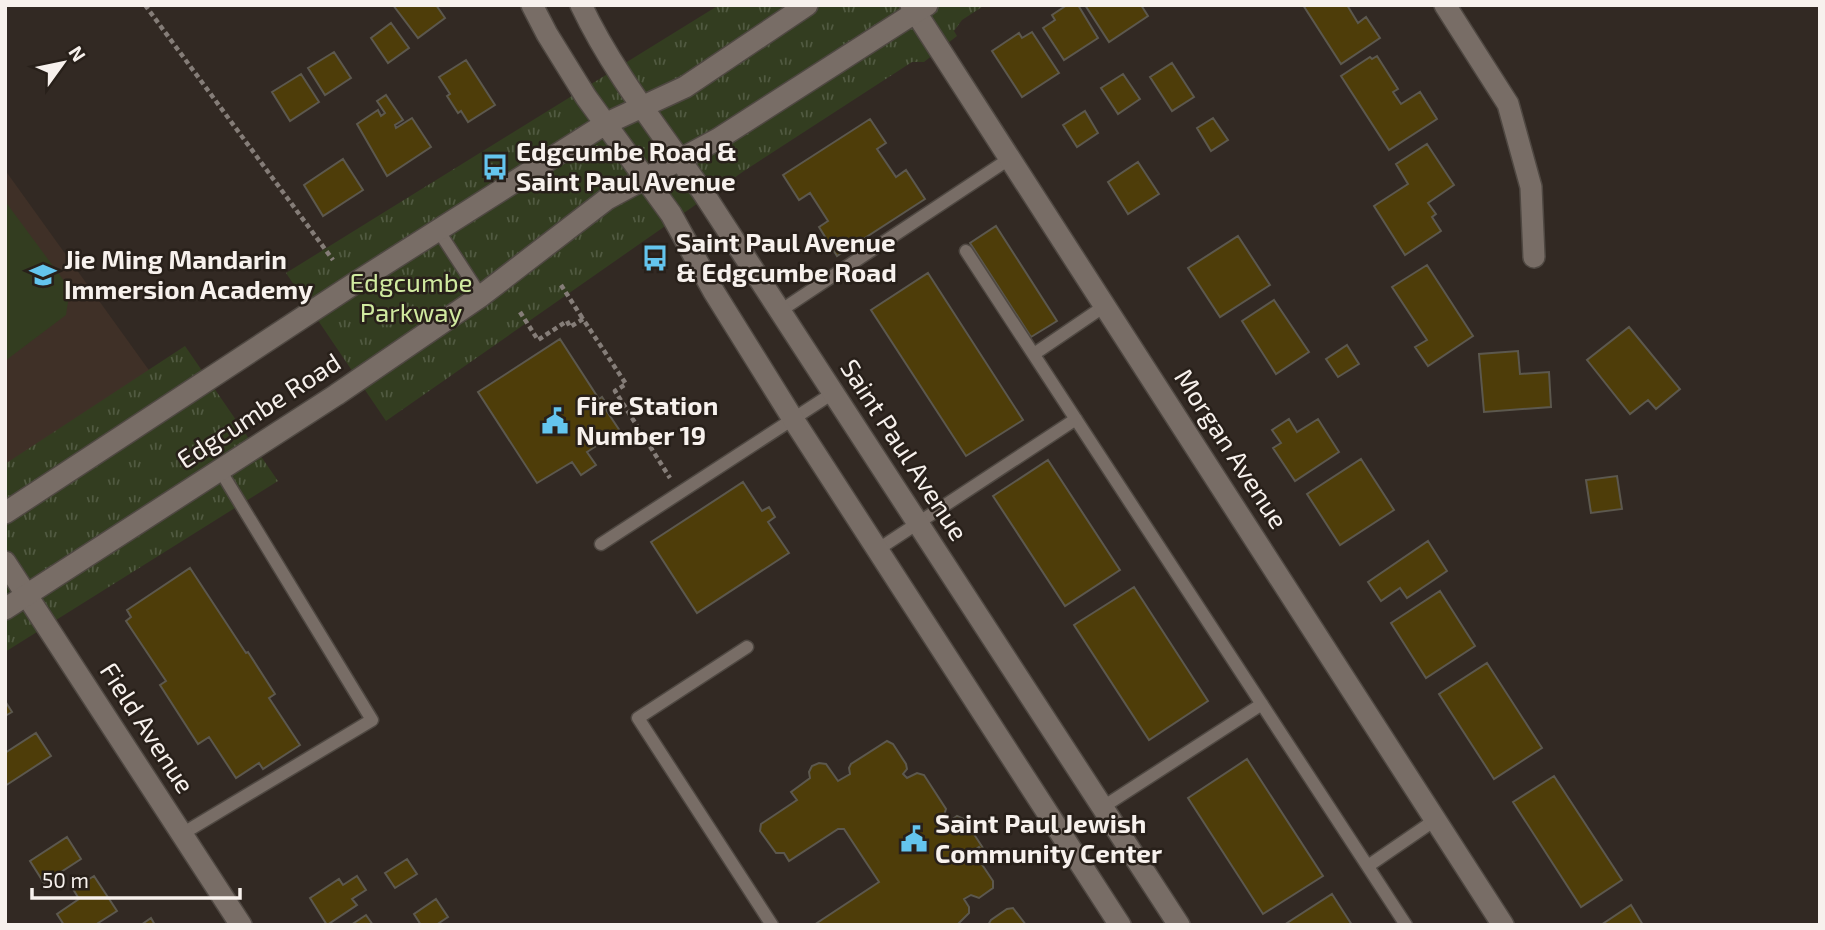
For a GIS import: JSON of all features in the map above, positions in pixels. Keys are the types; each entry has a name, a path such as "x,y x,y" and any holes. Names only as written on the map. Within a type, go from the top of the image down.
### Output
{"street":[{"path":"532,5 547,34 605,124 671,214 714,292 793,419 1120,925"},
{"name":"Saint Paul Avenue","path":"581,5 641,105 681,160 1179,925"},
{"name":"Edgcumbe Road","path":"5,513 605,124 641,105 685,87 807,5"},
{"path":"1445,5 1508,104 1531,187 1534,257"},
{"name":"Edgcumbe Road","path":"5,609 336,395 481,296 607,199 645,176 681,160 918,8"},
{"name":"Morgan Avenue","path":"918,8 1009,159 1106,305 1503,925"},
{"name":"Field Avenue","path":"5,562 242,925"}],"lane":[{"path":"780,312 1009,159"},
{"path":"438,230 481,296"},
{"path":"966,251 1406,925"},
{"path":"1034,354 1106,305"},
{"path":"601,544 833,393"},
{"path":"877,550 1076,419"},
{"path":"182,834 372,720 220,470"},
{"path":"747,647 638,718 772,925"},
{"path":"1103,807 1262,704"},
{"path":"1368,866 1435,820"}],"path":[{"path":"145,5 333,260"},
{"path":"561,285 626,384 615,391 680,493"},
{"path":"520,312 538,340 567,321 570,327 583,319"}],"shaded area":[{"name":"Jie Ming Mandarin Immersion Academy","path":"5,170 156,380 5,480"}],"green space":[{"name":"Edgcumbe Parkway","path":"719,5 985,5 962,20 954,31 957,36 924,62 912,62 744,171 386,421 286,273"},
{"path":"5,201 70,289 66,315 5,361"},
{"path":"185,346 278,481 5,652 5,464"}],"building":[{"path":"393,5 436,5 445,18 418,38"},
{"path":"1067,5 1078,5 1098,38 1064,60 1043,28 1055,20 1052,15"},
{"path":"1085,5 1141,5 1148,16 1109,42"},
{"path":"1303,5 1347,5 1358,23 1366,17 1380,38 1341,64"},
{"path":"391,23 409,48 388,63 371,38"},
{"path":"1032,32 1059,73 1022,97 992,51 1019,33 1022,38"},
{"path":"334,52 351,78 325,95 308,68"},
{"path":"1377,56 1398,89 1393,92 1401,104 1420,92 1437,119 1389,150 1341,76 1370,57 1372,59"},
{"path":"466,60 495,105 468,122 461,111 458,113 447,96 450,94 439,77"},
{"path":"1172,63 1194,97 1172,111 1150,77"},
{"path":"301,74 319,102 290,121 272,92"},
{"path":"1123,74 1140,99 1118,114 1101,88"},
{"path":"386,95 403,120 395,125 396,128 412,118 431,147 387,176 357,124 378,110 381,116 385,113 377,101"},
{"path":"1085,111 1098,133 1077,147 1063,125"},
{"path":"1213,118 1228,140 1211,151 1197,128"},
{"path":"870,119 886,143 877,149 896,177 906,170 925,199 837,256 819,227 828,221 810,193 799,200 783,175"},
{"path":"1427,144 1454,185 1428,203 1436,214 1432,217 1441,231 1405,255 1374,206 1408,184 1396,164"},
{"path":"343,159 363,190 323,216 304,185"},
{"path":"1138,162 1159,194 1128,214 1108,182"},
{"path":"996,226 1057,321 1031,337 970,243"},
{"path":"1238,236 1270,285 1220,317 1188,268"},
{"path":"1427,265 1473,336 1428,366 1415,347 1427,340 1392,287"},
{"path":"928,273 1023,420 966,456 871,310"},
{"path":"1274,300 1309,352 1276,374 1242,321"},
{"path":"1629,327 1680,389 1656,409 1648,400 1630,414 1587,360"},
{"name":"Fire Station Number 19","path":"560,339 599,399 602,397 609,408 606,410 620,431 587,452 596,465 581,475 572,462 537,483 478,392"},
{"path":"1347,345 1359,364 1338,377 1326,359"},
{"path":"1518,351 1520,374 1549,372 1551,407 1484,412 1479,354"},
{"path":"1289,419 1297,432 1318,419 1339,452 1295,481 1273,448 1281,443 1272,430"},
{"path":"1361,459 1394,510 1340,545 1307,494"},
{"path":"1048,460 1120,570 1065,606 993,496"},
{"path":"1617,476 1622,509 1591,513 1586,480"},
{"path":"743,482 762,511 769,507 775,517 768,522 789,553 697,613 651,542"},
{"path":"1428,541 1447,571 1407,598 1400,588 1381,601 1368,582"},
{"path":"190,568 275,694 269,698 300,745 263,769 259,763 236,778 209,737 198,744 160,685 166,681 126,621 131,617 127,610"},
{"path":"1134,587 1208,701 1149,740 1074,625"},
{"path":"1440,591 1475,646 1426,678 1391,623"},
{"path":"1487,663 1542,748 1494,779 1439,694"},
{"path":"5,701 12,712 5,716"},
{"path":"36,733 51,756 5,786 5,753"},
{"name":"Saint Paul Jewish Community Center","path":"887,741 893,744 906,764 907,769 903,774 907,778 917,773 924,775 946,809 943,818 947,823 957,816 964,819 985,851 983,853 979,847 973,851 993,881 993,888 979,898 971,895 964,899 969,913 957,925 814,925 879,882 844,829 838,829 789,861 784,853 776,853 760,831 761,824 797,800 791,792 810,778 812,766 826,764 838,781 850,774 851,764"},
{"path":"1247,759 1323,876 1263,914 1188,798"},
{"path":"1554,776 1622,880 1581,907 1513,802"},
{"path":"67,837 81,859 44,883 30,861"},
{"path":"407,859 417,874 395,888 385,873"},
{"path":"94,876 117,911 95,925 64,925 57,914 79,899 73,889"},
{"path":"357,876 366,890 352,899 357,905 327,925 310,898 339,879 343,885"},
{"path":"1332,894 1352,925 1284,925"},
{"path":"436,899 448,917 436,925 421,925 414,914"},
{"path":"1631,905 1643,925 1601,925"},
{"name":"Saint Paul Jewish Community Center","path":"1013,908 1026,925 988,925 1007,909"},
{"path":"366,915 373,925 351,925"},
{"path":"151,918 155,925 141,925"}],"place":[{"name":"Edgcumbe Road & Saint Paul Avenue","path":"495,167"},
{"name":"Saint Paul Avenue & Edgcumbe Road","path":"655,258"},
{"name":"Jie Ming Mandarin Immersion Academy","path":"43,275"},
{"name":"Fire Station Number 19","path":"555,421"},
{"name":"Saint Paul Jewish Community Center","path":"914,839"}]}
